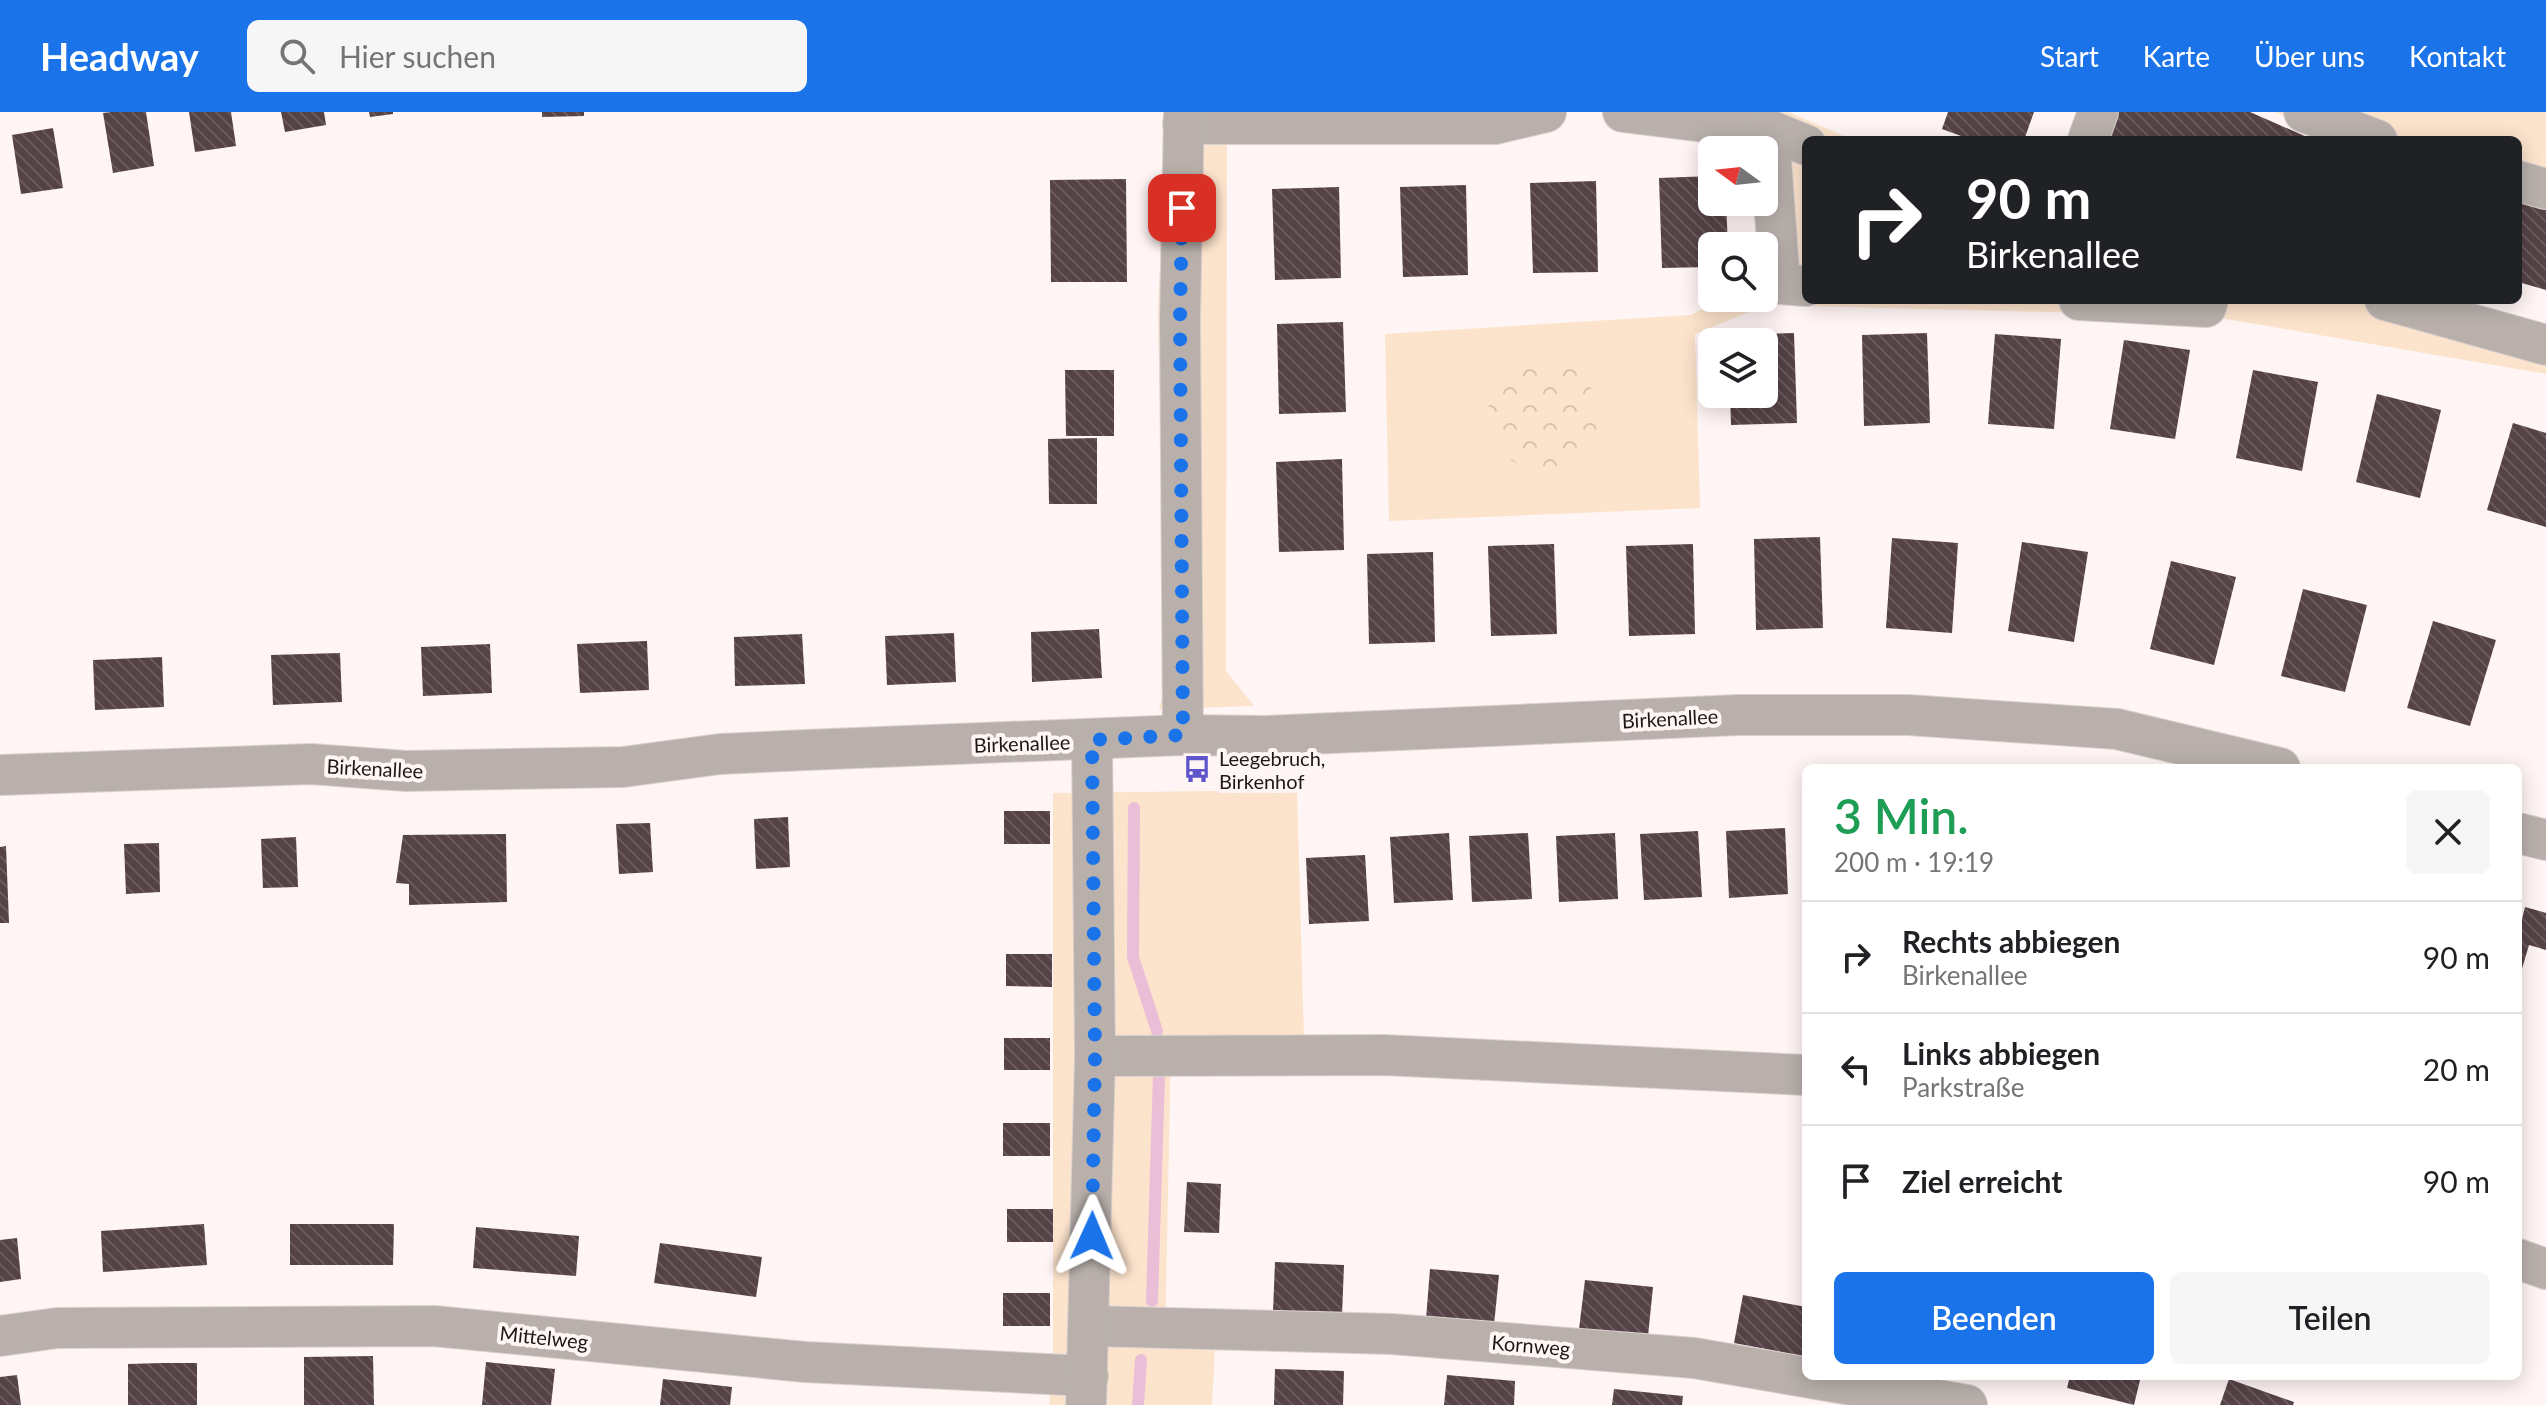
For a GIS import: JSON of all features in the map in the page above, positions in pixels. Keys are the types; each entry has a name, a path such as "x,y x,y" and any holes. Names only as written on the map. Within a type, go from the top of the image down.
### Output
{"street":[{"path":"1183,735 1180,336 1184,118 1405,119 1495,124 1546,112"},
{"path":"1623,112 1769,130 1802,143"},
{"path":"2089,136 2098,112"},
{"path":"2304,112 2367,136"},
{"path":"1769,130 1780,284 1802,286"},
{"path":"2522,182 2546,189"},
{"path":"2152,304 2206,307 2207,304"},
{"path":"2399,304 2546,345"},
{"name":"Birkenallee","path":"0,775 311,764 406,771 623,767 720,754 1183,735 1266,736 1738,715 1908,715 2117,729 2263,764"},
{"path":"1087,1390 1095,1056 1092,740"},
{"path":"2522,834 2546,840"},
{"path":"1095,1056 1384,1055 1802,1075"},
{"path":"2522,1260 2546,1269"},
{"name":"Mittelweg","path":"0,1336 57,1328 434,1326 1087,1390"},
{"name":"Kornweg","path":"1090,1326 1392,1334 1694,1358 1802,1377"},
{"name":"Kornweg","path":"1822,1380 1967,1405"}],"green space":[{"path":"1166,112 1227,112 1226,671 1254,706 1159,709 1166,683 1158,317"},
{"path":"1757,112 1789,112 1844,136 1802,136 1802,304 2467,304 2546,327 2546,374 2209,316 1778,305 1778,232 1762,232 1761,216 1778,216 1778,136 1758,136"},
{"path":"2275,112 2546,112 2546,200 2522,193 2522,136 2335,136"},
{"path":"1698,311 1749,312 1710,328 1698,328 1695,334 1700,508 1389,521 1385,334 1691,315"},
{"path":"1543,360 1564,364 1582,376 1594,394 1598,415 1594,436 1582,454 1564,466 1543,470 1522,466 1504,454 1492,436 1488,415 1492,394 1504,376 1522,364"},
{"path":"1297,790 1304,1040 1171,1043 1165,1345 1215,1347 1212,1405 1049,1405 1053,1364 1053,793"}],"building":[{"path":"146,112 154,166 113,173 103,113"},
{"path":"189,112 231,112 236,146 195,152"},
{"path":"281,112 324,112 326,125 285,132"},
{"path":"369,112 393,112 393,114 370,117"},
{"path":"542,112 584,112 584,116 542,117"},
{"path":"1948,112 2034,112 2025,136 1961,136 1942,129"},
{"path":"2112,112 2250,112 2305,136 2109,136 2102,133"},
{"path":"53,128 63,188 21,194 12,135"},
{"path":"1698,177 1698,216 1727,216 1727,232 1698,232 1698,267 1662,268 1659,178"},
{"path":"1126,179 1127,282 1051,282 1050,180"},
{"path":"1596,181 1598,272 1533,273 1530,183"},
{"path":"1466,185 1468,275 1403,277 1400,187"},
{"path":"1339,187 1341,278 1275,280 1272,189"},
{"path":"2522,202 2546,209 2546,290 2522,283"},
{"path":"1343,322 1346,412 1279,414 1277,324"},
{"path":"1778,333 1794,333 1797,423 1731,425 1730,408 1778,408"},
{"path":"1927,333 1930,423 1864,426 1862,335"},
{"path":"1995,334 2061,339 2054,429 1988,424"},
{"path":"2124,340 2190,350 2175,439 2110,429"},
{"path":"1065,370 1114,370 1114,436 1066,436"},
{"path":"2253,370 2318,382 2302,471 2236,458"},
{"path":"2377,394 2441,410 2420,498 2356,482"},
{"path":"2513,423 2546,433 2546,527 2487,510"},
{"path":"1097,438 1097,504 1049,504 1048,439"},
{"path":"1342,459 1344,550 1279,552 1276,462"},
{"path":"1820,537 1823,628 1756,630 1754,539"},
{"path":"1892,538 1958,543 1952,633 1886,628"},
{"path":"2022,542 2088,552 2074,642 2008,631"},
{"path":"1554,544 1557,634 1491,636 1488,546"},
{"path":"1693,544 1695,634 1629,636 1626,546"},
{"path":"1433,552 1435,642 1369,644 1367,554"},
{"path":"2171,561 2236,577 2214,665 2150,649"},
{"path":"2303,589 2367,605 2345,692 2281,676"},
{"path":"2433,621 2496,640 2470,726 2407,708"},
{"path":"1099,629 1102,678 1032,682 1031,632"},
{"path":"954,633 956,682 887,685 885,636"},
{"path":"802,634 805,684 735,686 734,637"},
{"path":"647,641 649,690 580,693 577,644"},
{"path":"490,644 492,693 423,696 421,647"},
{"path":"340,653 342,702 273,705 271,655"},
{"path":"162,657 164,707 95,710 93,660"},
{"path":"1004,811 1050,811 1050,844 1004,844"},
{"path":"788,817 790,867 756,869 754,819"},
{"path":"650,823 653,872 619,874 616,824"},
{"path":"1785,828 1788,894 1729,898 1726,831"},
{"path":"1698,831 1702,897 1644,900 1640,834"},
{"path":"1449,833 1453,900 1394,903 1390,837"},
{"path":"1528,833 1532,899 1472,902 1469,836"},
{"path":"1615,833 1618,899 1559,902 1556,836"},
{"path":"506,834 507,902 409,905 409,884 396,883 403,835"},
{"path":"296,837 298,887 263,888 261,839"},
{"path":"159,843 160,892 126,894 124,844"},
{"path":"6,846 9,923 0,923 0,847"},
{"path":"1365,855 1369,921 1309,924 1306,858"},
{"path":"2525,907 2546,913 2546,950 2529,945 2522,969 2522,919"},
{"path":"1006,954 1052,954 1052,987 1006,986"},
{"path":"1004,1038 1050,1038 1050,1070 1004,1070"},
{"path":"1003,1123 1050,1123 1050,1156 1003,1156"},
{"path":"1187,1182 1221,1184 1219,1233 1184,1232"},
{"path":"1007,1209 1053,1209 1053,1242 1007,1242"},
{"path":"204,1224 207,1265 103,1272 101,1231"},
{"path":"290,1224 394,1224 393,1265 290,1265"},
{"path":"476,1227 579,1236 576,1276 473,1268"},
{"path":"17,1238 21,1279 0,1282 0,1240"},
{"path":"660,1243 762,1257 756,1297 654,1283"},
{"path":"1275,1262 1344,1265 1342,1315 1273,1312"},
{"path":"1430,1269 1499,1275 1494,1325 1426,1319"},
{"path":"1585,1280 1653,1287 1648,1336 1579,1329"},
{"path":"1003,1293 1050,1293 1050,1326 1003,1326"},
{"path":"1743,1295 1802,1306 1802,1356 1734,1343"},
{"path":"373,1356 374,1405 304,1405 304,1357"},
{"path":"486,1362 555,1369 551,1405 482,1405"},
{"path":"197,1363 197,1405 128,1405 128,1364"},
{"path":"1275,1369 1344,1371 1343,1405 1274,1405"},
{"path":"17,1375 21,1405 0,1405 0,1377"},
{"path":"1447,1375 1515,1381 1514,1405 1444,1405"},
{"path":"663,1379 732,1387 730,1405 660,1405"},
{"path":"2069,1380 2140,1380 2134,1405 2067,1388"},
{"path":"2229,1380 2294,1402 2293,1405 2220,1405"},
{"path":"1614,1389 1683,1396 1682,1405 1612,1405"}],"waterway":[{"path":"1134,808 1133,957 1157,1031"},
{"path":"1152,1301 1159,1074"},
{"path":"1138,1405 1141,1360"}],"place":[{"name":"Leegebruch, Birkenhof","path":"1197,769"}],"route":[{"path":"1092,1236 1095,1056 1092,740 1183,735 1182,208"}]}
